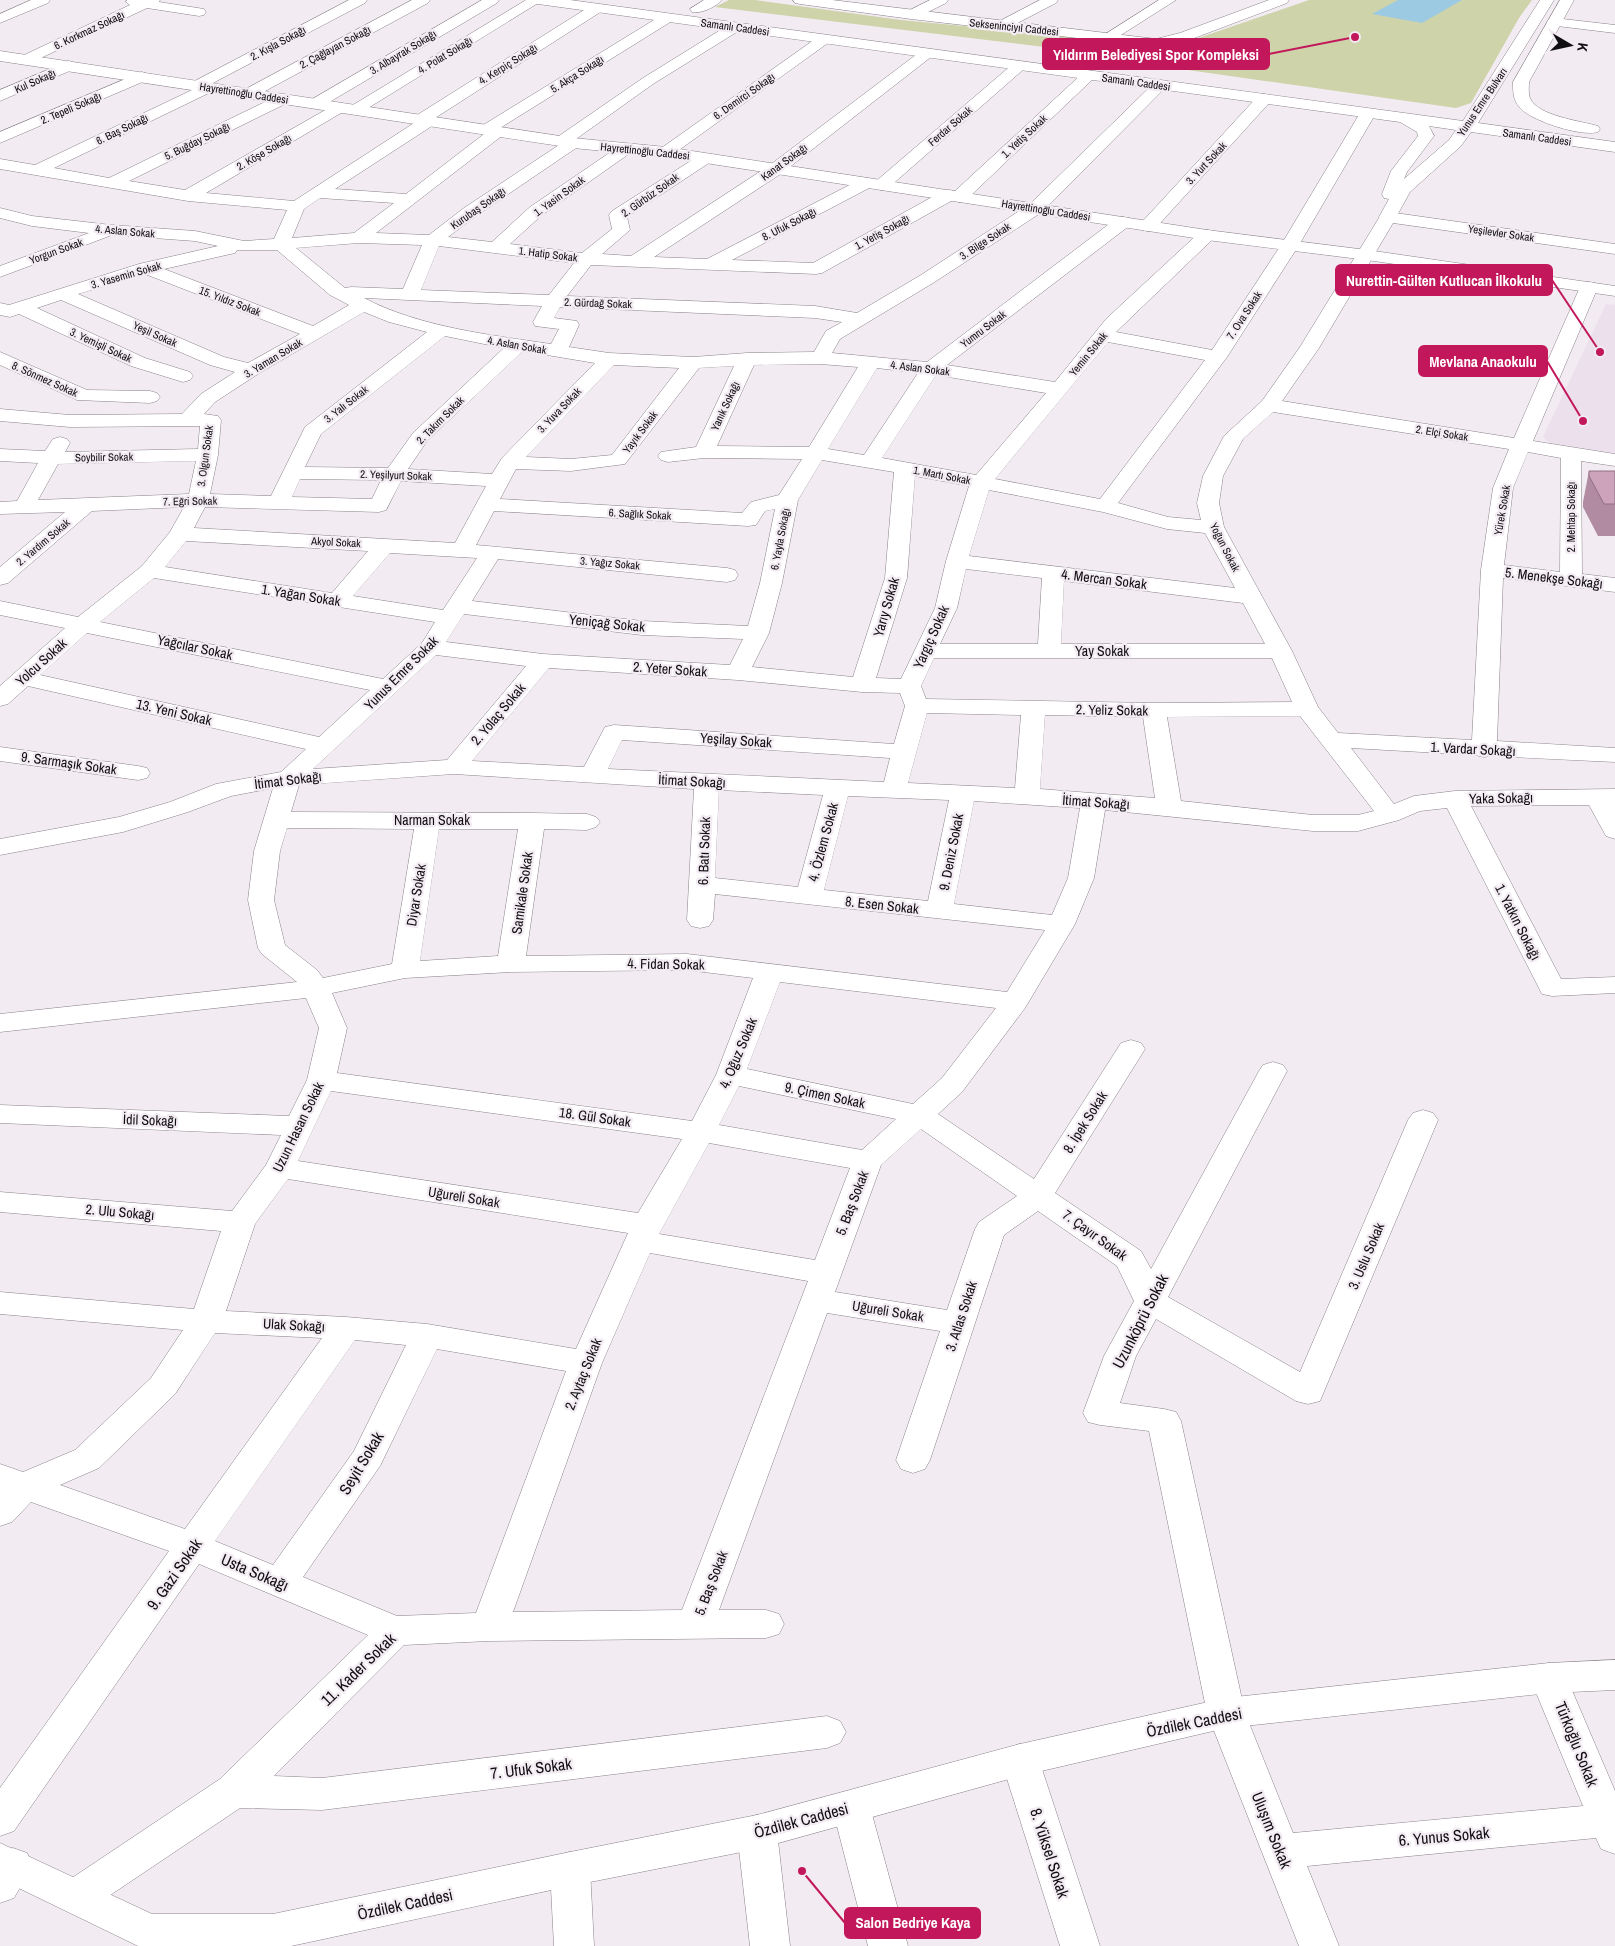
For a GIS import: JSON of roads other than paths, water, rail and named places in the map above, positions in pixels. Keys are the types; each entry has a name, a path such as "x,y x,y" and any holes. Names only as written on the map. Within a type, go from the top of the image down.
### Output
{"street":[{"path":"0,19 43,0"},
{"path":"120,0 148,2 199,12"},
{"name":"2. Kışla Sokağı","path":"202,87 360,0"},
{"name":"2. Çağlayan Sokağı","path":"248,94 423,0"},
{"name":"3. Albayrak Sokağı","path":"315,104 492,0"},
{"name":"Samanlı Caddesi","path":"537,0 926,54 1089,75 1158,80 1472,121"},
{"name":"4. Polat Sokağı","path":"347,109 537,0"},
{"name":"Samanlı Caddesi","path":"626,0 1074,62 1158,80 1264,99 1404,118 1472,121 1502,118 1612,133"},
{"path":"697,9 715,0"},
{"name":"Sekseninciyıl Caddesi","path":"800,0 830,2 911,15 1156,42 1184,37 1282,0"},
{"path":"911,15 942,0"},
{"path":"1003,25 1051,0"},
{"path":"1108,37 1169,0"},
{"name":"Yunus Emre Bulvarı","path":"1367,254 1403,189 1455,143 1472,121 1547,0"},
{"name":"Yunus Emre Bulvarı","path":"1567,0 1521,82 1521,98 1526,105 1537,113 1571,125 1612,133"},
{"name":"6. Korkmaz Sokağı","path":"25,60 148,2"},
{"name":"4. Kerpiç Sokağı","path":"297,206 597,8"},
{"name":"5. Akça Sokağı","path":"359,238 492,131 667,18"},
{"path":"1554,22 1615,29"},
{"name":"Kurubaş Sokağı","path":"409,295 434,240 648,81 734,27"},
{"name":"6. Demirci Sokağı","path":"666,152 823,40"},
{"path":"1074,62 1156,42"},
{"path":"1156,42 1134,58 1136,65 1158,80"},
{"name":"Kanat Sokağı","path":"635,261 776,169 926,54"},
{"name":"Hayrettinoğlu Caddesi","path":"0,56 567,142 666,152 1206,235 1367,254"},
{"name":"Kul Sokağı","path":"0,96 69,66"},
{"name":"Ferdar Sokak","path":"874,184 1019,66"},
{"name":"1. Yetiş Sokak","path":"954,196 1089,75"},
{"name":"2. Tepeli Sokağı","path":"0,138 142,77"},
{"name":"3. Bilge Sokak","path":"820,358 833,335 927,279 1036,208 1158,80"},
{"path":"1480,143 1502,118 1521,82"},
{"name":"6. Baş Sokağı","path":"35,171 202,87"},
{"name":"5. Buğday Sokağı","path":"111,184 283,99"},
{"name":"3. Yurt Sokak","path":"1148,226 1264,99"},
{"name":"2. Köşe Sokağı","path":"188,196 347,109"},
{"name":"7. Ova Sokak","path":"1106,506 1217,356 1290,245 1368,113"},
{"path":"1404,118 1424,130 1426,136 1399,171 1390,195 1391,213 1419,196 1466,155"},
{"name":"Samanlı Caddesi","path":"1502,118 1615,147"},
{"name":"1. Yasin Sokak","path":"496,248 536,211 627,148"},
{"name":"2. Gürbüz Sokak","path":"586,259 621,230 618,215 706,158"},
{"path":"0,164 188,196 297,206 282,244"},
{"name":"8. Ufuk Sokağı","path":"711,264 874,184"},
{"path":"316,193 408,199"},
{"name":"1. Yetiş Sokağı","path":"816,269 954,196"},
{"name":"4. Aslan Sokak","path":"0,212 32,221 111,230 195,236 244,246 282,244 336,291 363,305 396,318 441,330 517,346 609,359 693,363 747,359 820,358 871,362 931,368 1060,389"},
{"name":"Yeşilevler Sokak","path":"1391,213 1615,248"},
{"name":"Yumru Sokak","path":"869,462 931,368 1123,222"},
{"name":"Yorgun Sokak","path":"0,272 111,230"},
{"name":"Yemin Sokak","path":"981,482 1113,323 1206,235"},
{"name":"1. Hatip Sokak","path":"282,244 359,238 434,240 586,259 816,269"},
{"name":"3. Yasemin Sokak","path":"11,309 146,268 244,246"},
{"path":"1367,254 1615,291"},
{"name":"Yoğun Sokak","path":"1367,254 1309,348 1269,405 1234,436 1213,476 1208,503 1213,527 1280,651 1307,709 1390,815"},
{"path":"557,352 570,325 542,322 554,302 586,259"},
{"name":"15. Yıldız Sokak","path":"146,268 314,333"},
{"name":"Yürek Sokak","path":"1484,750 1492,570 1503,488 1590,287"},
{"name":"2. Gürdağ Sokak","path":"336,291 815,312 859,319"},
{"name":"Yeşil Sokak","path":"62,294 217,361 250,370"},
{"name":"3. Yaman Sokak","path":"189,419 208,398 250,370 363,305"},
{"name":"3. Yemişli Sokak","path":"11,309 138,362 183,376"},
{"name":"3. Yalı Sokak","path":"278,501 294,473 312,431 441,330"},
{"path":"1103,335 1217,356"},
{"name":"2. Takım Sokak","path":"379,506 394,474 420,437 517,346"},
{"name":"3. Yuva Sokak","path":"462,550 509,462 609,359"},
{"name":"Yanık Sokağı","path":"704,452 747,359"},
{"path":"137,421 150,397 183,376 217,361"},
{"name":"6. Yayla Sokağı","path":"738,673 758,633 771,583 787,500 871,362"},
{"name":"Yayık Sokak","path":"509,462 571,466 618,460 693,363"},
{"name":"8. Sönmez Sokak","path":"0,370 34,375 84,396 150,397"},
{"name":"2. Elçi Sokak","path":"1269,405 1615,460"},
{"name":"3. Olgun Sokak","path":"0,415 70,421 211,420 208,455 198,500 180,534 150,571 83,624"},
{"path":"24,507 52,458 70,421"},
{"name":"1. Martı Sokak","path":"668,456 704,452 817,453 1106,506 1167,523 1213,527"},
{"name":"Soybilir Sokak","path":"0,454 52,458 208,455"},
{"name":"2. Mehtap Sokağı","path":"1570,580 1571,454"},
{"name":"Yarıy Sokak","path":"862,685 896,578 905,468"},
{"name":"2. Yeşilyurt Sokak","path":"294,473 394,474 499,481"},
{"name":"Yargıç Sokak","path":"894,790 904,752 913,696 925,651 946,608 957,561 981,482"},
{"name":"7. Eğri Sokak","path":"0,508 198,500 278,501 379,506"},
{"name":"6. Sağlık Sokak","path":"485,504 748,520 758,506 787,500"},
{"name":"2. Yardım Sokak","path":"0,578 86,505"},
{"name":"Akyol Sokak","path":"180,534 385,544 492,552"},
{"path":"337,601 385,544"},
{"name":"3. Yağız Sokak","path":"492,552 728,574"},
{"name":"Yunus Emre Sokak","path":"289,778 431,647 492,552"},
{"name":"4. Mercan Sokak","path":"957,561 1251,597"},
{"name":"5. Menekşe Sokağı","path":"1492,570 1615,585"},
{"name":"1. Yağan Sokak","path":"150,571 337,601 454,612"},
{"path":"1050,651 1053,572"},
{"name":"Yağcılar Sokak","path":"0,608 389,687"},
{"name":"Yeniçağ Sokak","path":"454,612 642,628 758,633"},
{"name":"Yolcu Sokak","path":"0,698 83,624"},
{"name":"2. Yeter Sokak","path":"431,647 543,661 738,673 862,685 913,696"},
{"name":"Yay Sokak","path":"925,651 1280,651"},
{"name":"2. Yolaç Sokak","path":"454,767 543,661"},
{"name":"13. Yeni Sokak","path":"23,678 325,746"},
{"name":"2. Yeliz Sokak","path":"913,696 1033,708 1154,710 1307,709"},
{"path":"1027,796 1033,708"},
{"path":"1154,710 1169,807"},
{"name":"Yeşilay Sokak","path":"593,774 614,732 904,752"},
{"name":"1. Vardar Sokağı","path":"1332,740 1484,750 1615,755"},
{"name":"9. Sarmaşık Sokak","path":"0,754 138,773"},
{"name":"İtimat Sokağı","path":"0,847 123,824 178,807 225,789 289,778 454,767 707,782 1027,796 1169,807 1313,823 1358,823 1390,815"},
{"name":"Uzun Hasan Sokak","path":"0,1513 13,1481 87,1459 163,1386 206,1321 240,1222 280,1168 322,1080 333,1028 316,988 307,976 272,948 261,900 267,851 289,778"},
{"name":"6. Batı Sokak","path":"700,920 707,782"},
{"name":"4. Özlem Sokak","path":"809,897 838,788"},
{"name":"9. Deniz Sokak","path":"940,911 963,793"},
{"path":"1606,797 1615,831"},
{"name":"Yaka Sokağı","path":"1390,815 1414,804 1454,799 1606,797"},
{"name":"1. Yatkın Sokağı","path":"1454,799 1552,988 1615,985"},
{"name":"5. Baş Sokak","path":"695,1625 868,1161 952,1085 1015,1002 1062,924 1081,878 1094,802"},
{"name":"Narman Sokak","path":"276,820 587,822"},
{"name":"Diyar Sokak","path":"405,970 428,820"},
{"name":"Samikale Sokak","path":"511,964 532,821"},
{"name":"8. Esen Sokak","path":"703,886 1062,924"},
{"name":"4. Fidan Sokak","path":"0,1023 316,988 405,970 511,964 687,962 1015,1002"},
{"name":"4. Oğuz Sokak","path":"701,1132 730,1075 770,971"},
{"name":"8. İpek Sokak","path":"1039,1195 1131,1049"},
{"name":"Uzunköprü Sokak","path":"1226,1713 1164,1421 1100,1413 1120,1356 1273,1071"},
{"name":"9. Çimen Sokak","path":"730,1075 920,1115"},
{"name":"18. Gül Sokak","path":"322,1080 701,1132 868,1161"},
{"name":"İdil Sokağı","path":"0,1114 300,1126"},
{"name":"7. Çayır Sokak","path":"920,1115 1130,1258 1150,1301"},
{"name":"3. Uslu Sokak","path":"1150,1301 1308,1392 1423,1120"},
{"name":"2. Aytaç Sokak","path":"489,1627 586,1363 644,1233 701,1132"},
{"name":"Uğureli Sokak","path":"280,1168 644,1233 821,1286 960,1322"},
{"name":"3. Atlas Sokak","path":"913,1460 990,1229 1039,1195"},
{"name":"2. Ulu Sokağı","path":"0,1202 240,1222"},
{"name":"Ulak Sokağı","path":"0,1304 206,1321 346,1328 427,1336 586,1363"},
{"name":"9. Gazi Sokak","path":"0,1819 346,1328"},
{"name":"Seyit Sokak","path":"280,1583 368,1457 427,1336"},
{"name":"Usta Sokağı","path":"13,1481 193,1546 395,1631"},
{"name":"11. Kader Sokak","path":"77,1896 234,1791 395,1631 489,1627 766,1624"},
{"name":"Özdilek Caddesi","path":"4,1871 77,1896 146,1939 273,1939 570,1869 757,1832 1020,1760 1226,1713 1550,1678 1615,1675"},
{"name":"Türkoğlu Sokak","path":"1550,1678 1611,1829"},
{"name":"Uluşım Sokak","path":"1226,1713 1319,1946"},
{"name":"7. Ufuk Sokak","path":"234,1791 322,1794 827,1732"},
{"name":"8. Yüksel Sokak","path":"1020,1760 1080,1946"},
{"path":"850,1806 888,1946"},
{"name":"6. Yunus Sokak","path":"1281,1851 1611,1829"},
{"path":"757,1832 770,1946"},
{"path":"570,1869 574,1946"}],"water":[{"path":"1398,0 1462,0 1422,23 1372,14"}],"place":[{"name":"Yıldırım Belediyesi Spor Kompleksi","path":"1355,37"},
{"name":"Nurettin-Gülten Kutlucan İlkokulu","path":"1600,352"},
{"name":"Mevlana Anaokulu","path":"1583,421"},
{"name":"Salon Bedriye Kaya","path":"802,1871"}]}
